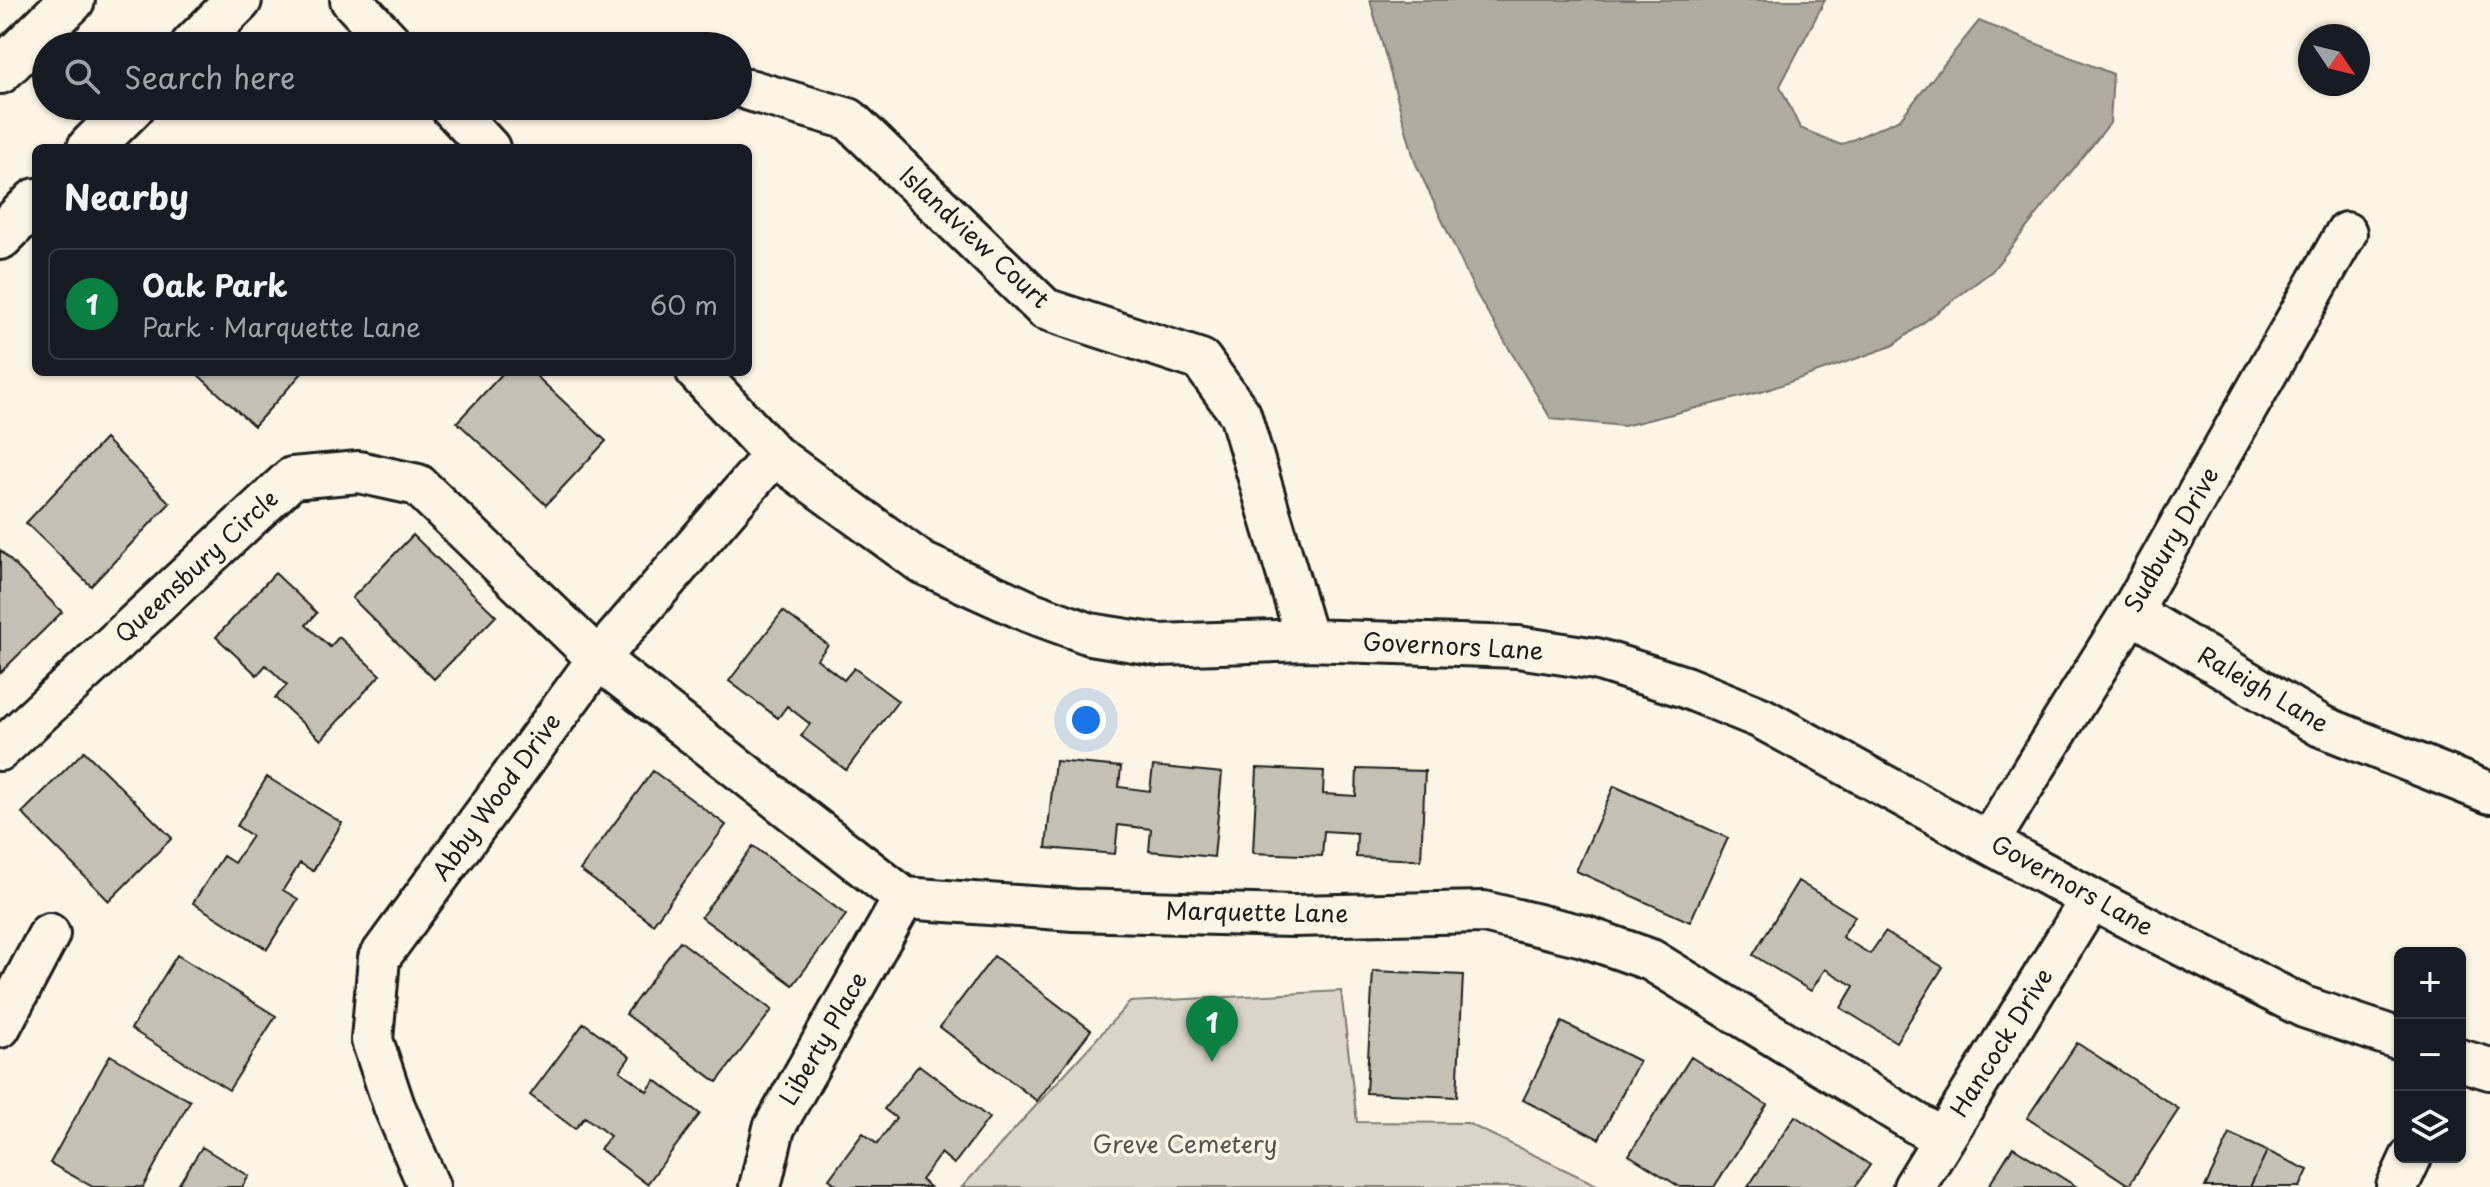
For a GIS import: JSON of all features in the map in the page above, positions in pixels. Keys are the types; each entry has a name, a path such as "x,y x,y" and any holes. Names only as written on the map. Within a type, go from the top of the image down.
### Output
{"main road":[{"path":"40,32 72,0"},
{"path":"207,32 239,0"},
{"path":"0,71 32,39"},
{"path":"94,144 118,120"},
{"path":"0,237 32,205"}],"street":[{"path":"351,0 381,32"},
{"name":"Islandview Court","path":"752,91 849,119 1045,309 1201,360 1240,414 1307,640"},
{"path":"463,120 485,144"},
{"name":"Sudbury Drive","path":"1989,841 2131,612 2346,233"},
{"name":"Governors Lane","path":"701,376 774,455 922,563 1030,612 1090,634 1159,645 1307,640 1518,647 1596,659 1685,687 1761,718 2091,899 2304,1007 2394,1037"},
{"name":"Abby Wood Drive","path":"429,1187 394,1106 372,1040 379,958 598,659 774,455"},
{"name":"Queensbury Circle","path":"0,750 292,478 359,472 418,485 598,659"},
{"name":"Raleigh Lane","path":"2131,612 2321,726 2488,789"},
{"path":"598,659 904,898"},
{"name":"Marquette Lane","path":"904,898 1074,910 1293,916 1484,912 1583,936 1651,960 1942,1139"},
{"name":"Liberty Place","path":"760,1187 774,1128 904,898"},
{"name":"Hancock Drive","path":"1914,1187 2091,899"},
{"path":"0,1027 49,934"},
{"path":"2466,1062 2490,1069"},
{"path":"2397,1187 2408,1163"}],"green space":[{"name":"Greve Cemetery","path":"1341,991 1357,1122 1467,1123 1601,1187 962,1187 1130,1002"}],"shaded area":[{"path":"1370,0 1825,0 1780,86 1800,128 1841,145 1900,119 1979,21 2113,74 2110,123 1992,271 1892,346 1764,391 1624,426 1551,419 1476,293 1415,162"}],"building":[{"path":"199,376 299,376 254,426"},
{"path":"500,376 536,376 606,441 546,505 457,422"},
{"path":"105,439 170,503 91,586 26,523"},
{"path":"413,535 496,616 434,679 352,598"},
{"path":"0,550 62,612 0,673"},
{"path":"275,573 317,613 306,625 330,647 339,637 380,675 321,740 275,698 287,685 266,665 257,675 216,637"},
{"path":"783,611 828,645 817,659 844,680 854,668 898,701 846,770 801,736 810,724 787,706 778,718 729,681"},
{"path":"84,751 172,838 109,901 22,813"},
{"path":"1055,761 1121,767 1119,787 1150,791 1153,766 1222,773 1214,857 1149,851 1151,829 1118,825 1115,854 1046,848"},
{"path":"1257,768 1324,771 1323,794 1356,796 1357,769 1425,771 1421,860 1356,857 1357,833 1324,831 1322,856 1253,853"},
{"path":"653,771 726,825 653,924 580,870"},
{"path":"267,777 342,823 313,871 300,863 283,890 298,899 267,949 193,903 223,856 234,863 252,836 237,826"},
{"path":"1614,786 1728,838 1690,922 1576,871"},
{"path":"753,846 846,915 793,985 701,917"},
{"path":"1798,881 1855,916 1842,937 1870,954 1885,932 1943,967 1896,1042 1841,1008 1854,986 1825,969 1811,991 1753,955"},
{"path":"680,941 772,1010 717,1082 626,1014"},
{"path":"177,955 276,1016 229,1090 131,1029"},
{"path":"994,956 1091,1030 1037,1101 940,1027"},
{"path":"1373,971 1463,975 1457,1097 1366,1093"},
{"path":"1562,1022 1639,1061 1599,1139 1523,1100"},
{"path":"584,1023 630,1057 620,1071 647,1091 655,1080 700,1114 647,1184 600,1149 610,1136 585,1117 575,1129 530,1095"},
{"path":"2077,1043 2179,1109 2129,1185 2027,1118"},
{"path":"110,1055 190,1101 143,1187 93,1187 50,1163"},
{"path":"1691,1057 1767,1105 1714,1187 1680,1187 1629,1155"},
{"path":"919,1065 989,1118 954,1164 941,1153 921,1180 930,1187 839,1187 829,1179 863,1133 877,1144 896,1118 884,1109"},
{"path":"1795,1116 1870,1165 1855,1187 1748,1187"},
{"path":"2230,1134 2267,1151 2250,1187 2205,1187"},
{"path":"202,1147 249,1176 242,1187 177,1187"},
{"path":"2013,1147 2077,1187 1988,1187"},
{"path":"2267,1151 2308,1170 2300,1187 2250,1187"}],"place":[{"name":"Oak Park","path":"1212,1062"}]}
